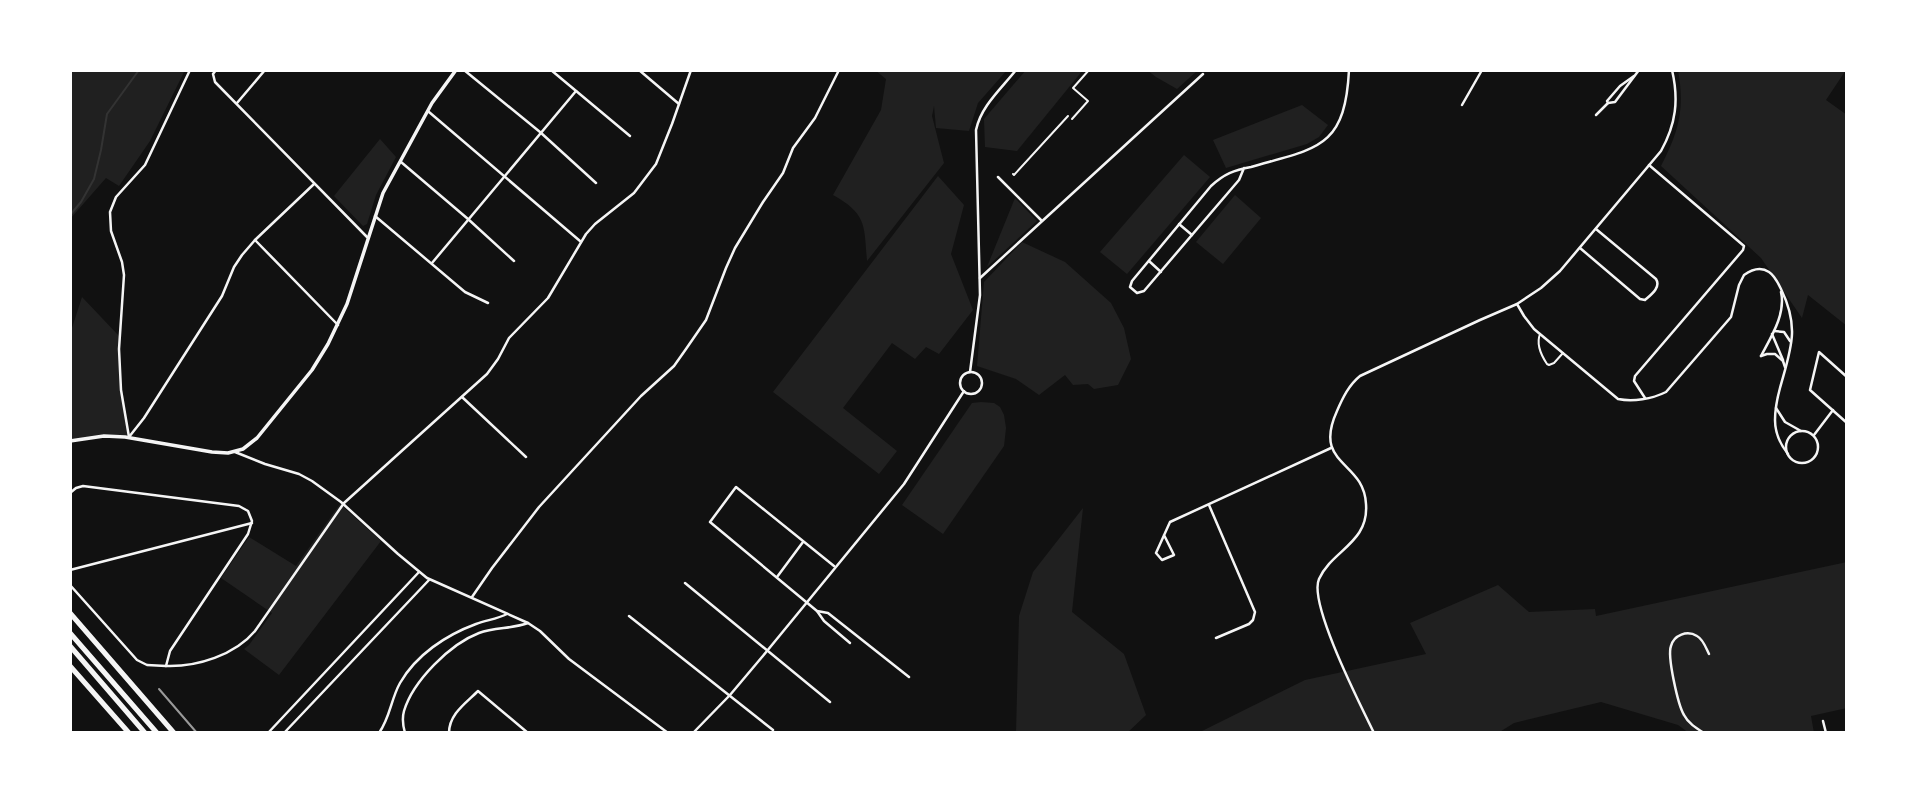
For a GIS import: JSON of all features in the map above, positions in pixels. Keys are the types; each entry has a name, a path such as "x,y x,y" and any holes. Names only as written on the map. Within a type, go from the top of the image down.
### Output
{"highway":[{"path":"70,613 174,732"},
{"path":"70,633 158,733"},
{"path":"70,646 145,733"},
{"path":"70,666 129,733"}],"street":[{"path":"129,437 118,349 124,271 111,232 110,212 116,197 145,165 190,70"},
{"path":"216,70 213,74 215,82 369,238"},
{"path":"237,103 265,70"},
{"path":"235,452 249,445 262,433 317,362 347,304 383,193 428,111 456,70"},
{"path":"464,70 540,132 596,183"},
{"path":"551,70 630,136"},
{"path":"639,70 679,103"},
{"path":"70,585 137,660 148,665 187,665 229,651 248,639 344,503 491,370 515,331 548,298 580,241 595,224 642,185 660,156 691,70"},
{"path":"472,597 539,508 641,396 674,366 686,349 706,320 735,248 783,173 793,148 815,118 839,70"},
{"path":"970,372 980,295 976,130 984,109 1016,70"},
{"path":"1244,168 1239,180 1144,291 1137,293 1130,287 1132,281 1179,224 1220,178 1231,171 1316,147 1327,138 1344,111 1349,70"},
{"path":"1462,105 1482,70"},
{"path":"1608,103 1615,102 1639,70"},
{"path":"1374,733 1349,679 1318,599 1317,585 1324,572 1361,531 1367,505 1360,484 1331,448 1332,422 1349,386 1360,376 1517,304 1551,280 1661,151 1673,127 1676,100 1672,70"},
{"path":"980,278 1203,74"},
{"path":"1596,115 1620,86 1634,76"},
{"path":"432,263 576,91"},
{"path":"428,111 580,241"},
{"path":"401,162 514,261"},
{"path":"1644,398 1634,383 1635,376 1744,246 1649,166"},
{"path":"998,177 1041,220"},
{"path":"129,437 222,296 237,262 255,240 314,184"},
{"path":"375,216 465,292 488,303"},
{"path":"1179,224 1192,235"},
{"path":"1580,248 1640,299 1646,300 1657,287 1656,279 1596,229"},
{"path":"255,240 338,325"},
{"path":"1149,261 1161,272"},
{"path":"1517,304 1528,322 1540,334 1618,399 1628,401 1661,395 1671,388 1729,320 1741,279 1747,272 1758,269 1768,271 1787,302 1793,332 1775,407 1778,438 1791,459 1806,463 1814,458 1819,450 1814,435 1785,422 1775,407"},
{"path":"1781,289 1782,306 1761,356 1775,354 1783,361"},
{"path":"1772,333 1784,332 1791,344"},
{"path":"1772,333 1785,369"},
{"path":"1847,377 1819,352 1810,390 1847,424"},
{"path":"970,372 981,378 979,390 972,393 964,391 960,383 963,376 970,372"},
{"path":"693,733 730,695 904,484 964,391"},
{"path":"462,397 526,457"},
{"path":"1814,435 1833,410"},
{"path":"1788,454 1787,440 1792,434 1801,431"},
{"path":"70,441 104,436 129,437 212,452 235,452 306,478 344,503 419,572 429,579 528,622 569,659 667,733"},
{"path":"1164,535 1174,555 1162,560 1156,553 1164,535 1170,522 1331,448"},
{"path":"70,493 83,486 239,506 250,513 252,523 245,540 170,651 166,666"},
{"path":"835,567 736,487 709,522 807,602 850,643"},
{"path":"1209,505 1255,612 1249,624 1216,638"},
{"path":"70,570 252,523"},
{"path":"777,577 803,542"},
{"path":"268,733 419,572"},
{"path":"284,733 429,579"},
{"path":"685,583 830,702"},
{"path":"817,611 828,613 909,677"},
{"path":"379,733 386,723 401,680 421,657 461,630 508,614"},
{"path":"629,616 773,730"},
{"path":"405,733 403,715 407,703 421,680 446,654 482,632 512,628 528,622"},
{"path":"1704,733 1684,715 1669,658 1673,641 1679,635 1687,633 1698,636 1709,654"},
{"path":"449,733 451,720 478,691 528,733"},
{"path":"1824,721 1826,733"}],"lane":[{"path":"1540,334 1538,345 1547,364 1554,363 1563,352"}],"path":[{"path":"1072,120 1088,101 1073,88 1089,70"},
{"path":"1013,174 1068,116"}],"shaded area":[{"path":"70,70 185,70 150,141 119,186 106,178 70,219"},
{"path":"875,70 1007,70 978,103 969,131 936,128 934,106 932,116 944,163 867,261 862,222 852,208 833,195 881,110 886,79"},
{"path":"1026,70 1083,70 1017,151 985,147 984,119"},
{"path":"1147,70 1198,70 1177,89"},
{"path":"1678,70 1846,70 1826,100 1847,115 1847,326 1808,295 1802,318 1761,258 1661,166 1679,120 1681,97"},
{"path":"1302,105 1328,125 1319,137 1307,144 1226,168 1213,140"},
{"path":"380,139 396,157 376,195 367,224 363,226 334,196"},
{"path":"1184,155 1210,177 1127,274 1100,252"},
{"path":"938,176 964,205 951,254 973,310 939,354 926,347 915,359 892,343 843,408 897,451 879,474 773,392"},
{"path":"1235,195 1261,218 1223,264 1196,242"},
{"path":"1015,198 1037,221 987,267"},
{"path":"1022,242 1065,262 1111,303 1124,328 1131,359 1118,385 1094,389 1088,384 1073,385 1065,375 1039,395 1016,379 977,366 984,282"},
{"path":"82,297 119,336 122,397 129,437 70,441 70,334"},
{"path":"972,403 994,403 1000,407 1006,428 1004,446 943,534 902,505"},
{"path":"340,504 381,541 279,675 244,649 272,613 221,578 249,537 296,566"},
{"path":"1083,508 1072,612 1124,654 1146,715 1127,733 1016,733 1019,616 1033,572"},
{"path":"1847,562 1847,708 1811,716 1814,733 1689,733 1678,725 1601,702 1514,723 1498,733 1198,733 1305,680 1426,654 1410,623 1498,585 1529,612 1595,609 1596,616"}],"waterway":[{"path":"70,215 94,179 107,114 139,70"}],"railway":[{"path":"159,689 197,733"}]}
